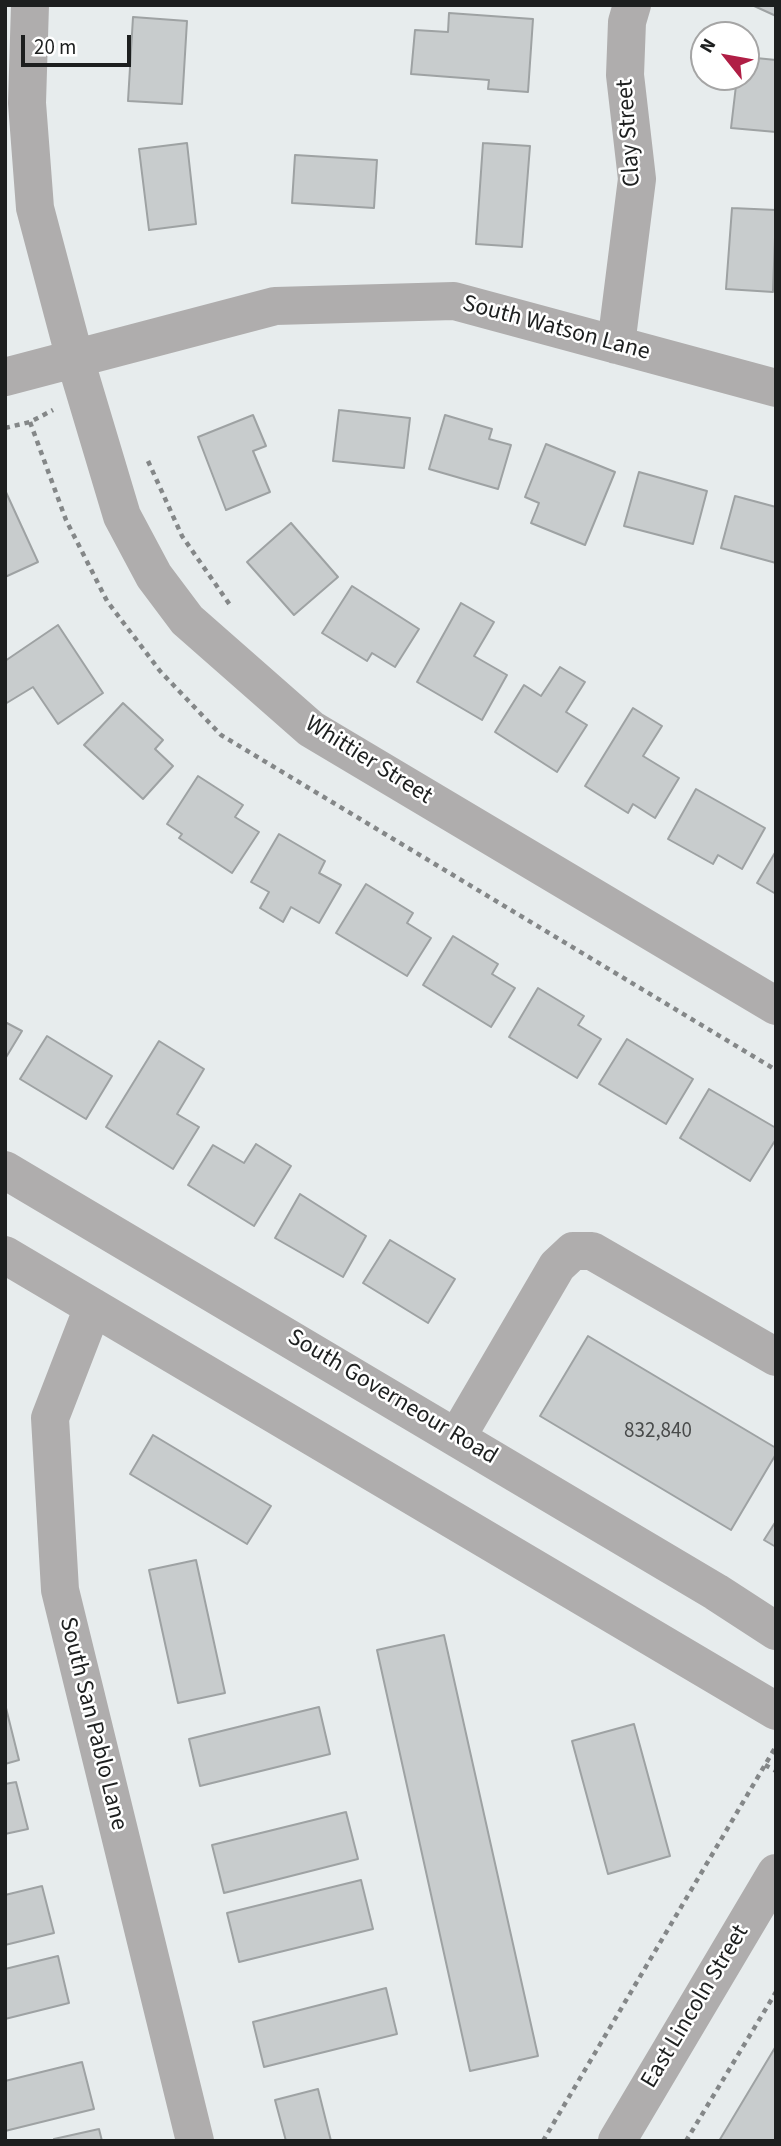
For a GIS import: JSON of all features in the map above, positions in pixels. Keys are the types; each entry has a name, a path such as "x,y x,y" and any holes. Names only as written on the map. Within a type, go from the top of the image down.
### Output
{"street":[{"name":"Whittier Street","path":"30,5 27,103 35,208 80,376 122,516 154,576 187,620 311,729 776,1006"},
{"name":"Clay Street","path":"616,345 638,179 625,75 627,22 632,5"},
{"name":"South Watson Lane","path":"5,377 80,376 275,306 454,302 776,387"},
{"name":"South Governeour Road","path":"5,1170 457,1437 776,1631"},
{"path":"457,1437 557,1266 573,1251 592,1251 776,1357"},
{"path":"5,1255 776,1711"},
{"name":"South San Pablo Lane","path":"93,1307 50,1418 60,1590 195,2141"},
{"name":"East Lincoln Street","path":"617,2141 776,1873"}],"path":[{"path":"5,428 30,422 80,376"},
{"path":"145,456 182,536 232,608"},
{"path":"543,2141 776,1748"},
{"path":"765,1765 776,1771"},
{"path":"686,2141 776,1992"}],"building":[{"path":"752,5 776,5 776,16"},
{"path":"449,13 533,19 528,92 488,89 489,80 411,74 415,30 448,32"},
{"path":"133,17 187,21 182,104 128,101"},
{"path":"760,58 776,60 776,132 731,128 735,91 760,91"},
{"path":"187,143 196,224 149,230 139,149"},
{"path":"483,143 530,146 522,247 476,244"},
{"path":"295,155 377,160 374,208 292,203"},
{"path":"732,208 776,210 773,292 726,289"},
{"path":"339,410 410,418 404,468 333,461"},
{"path":"253,415 266,446 253,451 270,492 226,510 198,437"},
{"path":"445,415 492,429 489,439 511,445 498,489 429,469"},
{"path":"546,444 615,472 585,545 531,523 539,503 525,497"},
{"path":"639,472 707,491 693,544 624,526"},
{"path":"5,490 38,562 5,577"},
{"path":"735,496 776,507 776,563 721,548"},
{"path":"291,523 338,577 294,615 247,562"},
{"path":"352,586 419,629 395,667 372,653 367,661 322,633"},
{"path":"461,603 494,622 474,656 507,675 482,720 417,682"},
{"path":"58,625 103,693 58,724 33,687 5,704 5,661"},
{"path":"560,667 585,682 566,712 587,725 557,772 495,732 524,685 541,696"},
{"path":"123,703 163,740 155,749 173,766 143,799 84,745"},
{"path":"633,708 662,726 643,756 679,778 655,818 633,804 628,813 585,786"},
{"path":"198,776 243,805 235,817 259,832 232,873 179,838 182,834 167,824"},
{"path":"696,789 765,828 742,869 718,855 713,864 668,839"},
{"path":"279,834 325,861 319,873 341,885 319,923 291,907 283,922 260,908 269,892 251,882"},
{"path":"776,851 776,894 757,883"},
{"path":"366,884 413,913 407,923 431,938 407,976 336,933"},
{"path":"453,936 498,964 492,974 515,988 491,1027 423,985"},
{"path":"538,988 584,1016 578,1025 601,1039 577,1078 509,1037"},
{"path":"5,1022 22,1031 5,1059"},
{"path":"47,1036 112,1076 86,1119 20,1079"},
{"path":"627,1039 693,1079 666,1124 599,1084"},
{"path":"159,1041 204,1069 177,1114 199,1127 173,1169 106,1127"},
{"path":"709,1089 776,1128 776,1139 750,1181 680,1138"},
{"path":"256,1144 291,1166 254,1226 188,1185 213,1145 244,1163"},
{"path":"300,1194 366,1236 343,1277 275,1238"},
{"path":"390,1240 455,1279 428,1323 363,1283"},
{"path":"588,1336 776,1448 776,1454 731,1530 540,1416"},
{"path":"153,1435 271,1506 247,1544 130,1474"},
{"path":"776,1521 776,1547 764,1540"},
{"path":"196,1560 225,1693 178,1703 149,1570"},
{"path":"444,1635 538,2056 470,2071 377,1650"},
{"path":"5,1704 19,1760 5,1764"},
{"path":"319,1707 330,1754 200,1786 189,1739"},
{"path":"634,1724 670,1856 608,1874 572,1741"},
{"path":"16,1782 28,1829 5,1834 5,1784"},
{"path":"346,1812 358,1859 224,1893 212,1845"},
{"path":"361,1880 373,1929 239,1962 227,1913"},
{"path":"42,1886 54,1933 5,1945 5,1895"},
{"path":"58,1956 69,2003 5,2019 5,1969"},
{"path":"386,1988 397,2034 264,2067 253,2022"},
{"path":"776,2046 776,2141 719,2141"},
{"path":"82,2062 94,2109 5,2131 5,2081"},
{"path":"318,2089 331,2141 286,2141 275,2100"},
{"path":"99,2129 102,2141 54,2139"}]}
